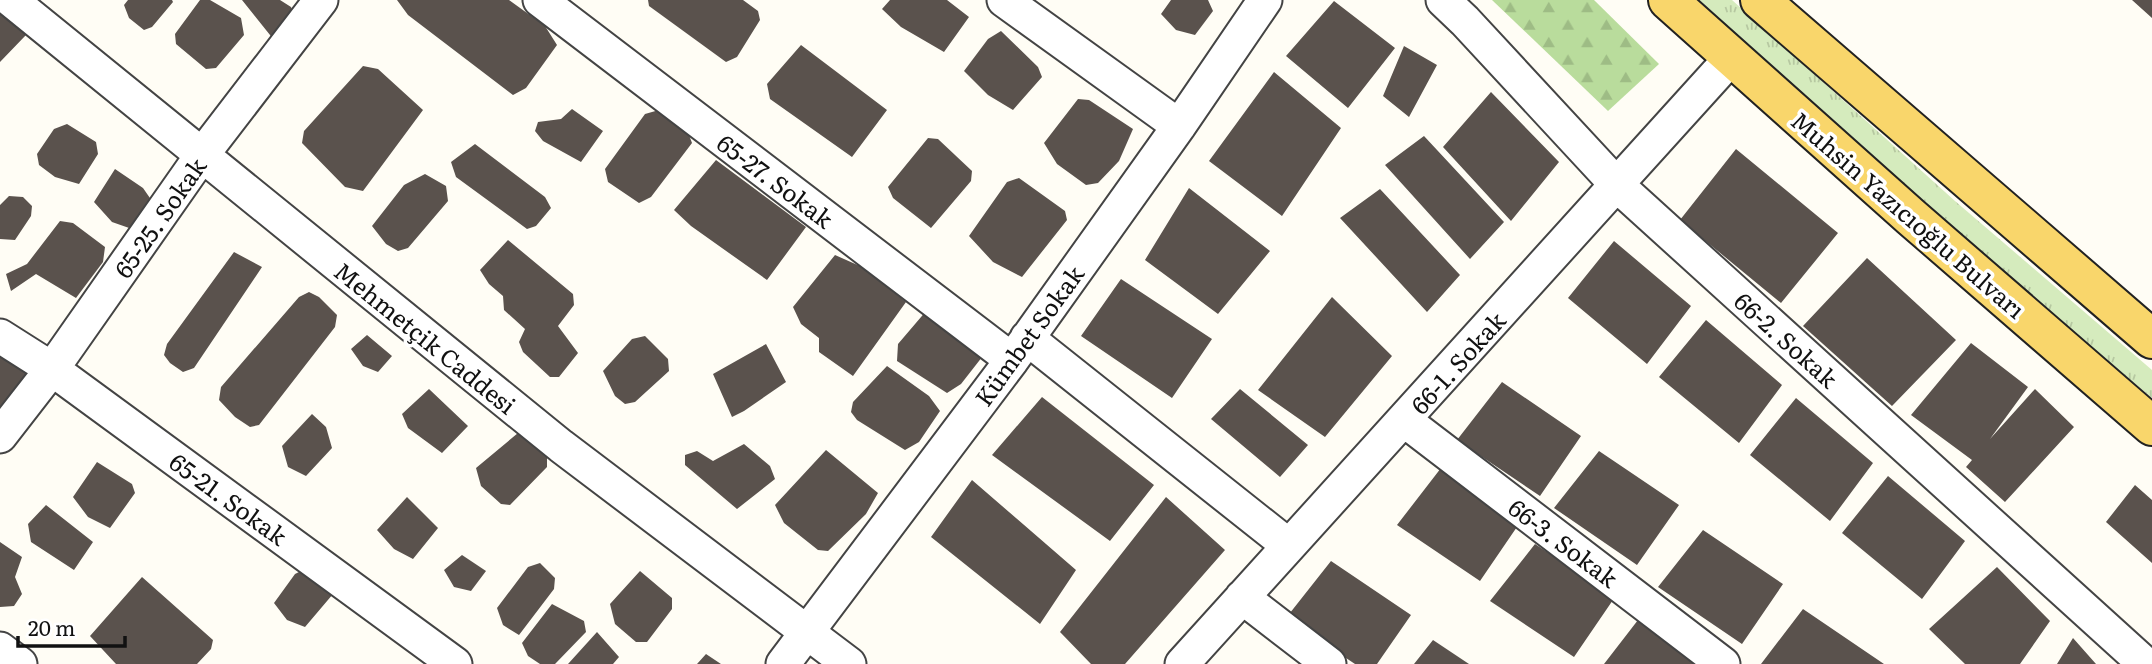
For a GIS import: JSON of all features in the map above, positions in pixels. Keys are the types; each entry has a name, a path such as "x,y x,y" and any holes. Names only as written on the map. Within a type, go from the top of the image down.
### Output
{"main road":[{"name":"Muhsin Yazıcıoğlu Bulvarı","path":"1668,0 2152,426"},
{"path":"1760,0 2152,339"}],"street":[{"name":"Mehmetçik Caddesi","path":"11,0 561,446 849,664"},
{"name":"65-25. Sokak","path":"0,436 52,369 202,155 321,0"},
{"name":"65-27. Sokak","path":"540,0 1289,546"},
{"path":"1004,0 1179,126"},
{"name":"Kümbet Sokak","path":"783,664 1019,349 1179,126 1265,0"},
{"name":"66-2. Sokak","path":"1443,0 1465,20 1617,185 2145,664"},
{"name":"66-1. Sokak","path":"1182,664 1731,58"},
{"name":"65-21. Sokak","path":"0,336 52,369 455,664"},
{"name":"66-3. Sokak","path":"1405,420 1723,664"},
{"path":"1242,597 1329,664"},
{"path":"0,649 20,664"}],"green space":[{"path":"1492,0 1594,0 1659,64 1608,111"},
{"path":"1691,0 1732,0 1955,201 2152,370 2152,398 2037,302"}],"building":[{"path":"128,0 173,2 152,27 144,30 129,18 124,5"},
{"path":"200,0 210,0 241,18 244,35 216,68 206,69 176,44 175,34"},
{"path":"242,0 280,0 291,7 294,15 274,40"},
{"path":"397,0 509,0 545,26 557,45 526,88 513,95 408,15"},
{"path":"648,0 743,0 758,11 760,20 737,57 726,62 649,6"},
{"path":"890,0 947,0 969,17 944,52 901,27 882,9"},
{"path":"1171,0 1208,0 1213,11 1195,35 1176,30 1161,14"},
{"path":"2132,0 2152,0 2152,18"},
{"path":"1334,1 1395,48 1348,108 1286,56"},
{"path":"0,7 22,23 26,35 0,62"},
{"path":"1001,31 1038,67 1042,77 1013,110 988,95 964,71 988,39"},
{"path":"801,45 887,110 852,157 770,99 767,84"},
{"path":"1404,46 1437,65 1409,117 1383,96"},
{"path":"363,66 378,69 423,110 363,191 345,187 302,143 304,131"},
{"path":"1274,72 1341,128 1282,216 1209,161"},
{"path":"1491,92 1559,162 1511,221 1443,147"},
{"path":"1078,99 1089,100 1133,129 1119,161 1098,183 1086,185 1057,164 1044,143"},
{"path":"572,109 603,131 581,162 543,141 535,131 538,122 561,119"},
{"path":"659,110 689,135 692,143 651,197 639,203 608,182 605,169 645,114"},
{"path":"67,124 96,142 98,154 79,184 55,177 39,165 37,154 54,129"},
{"path":"1424,136 1504,222 1470,259 1385,165"},
{"path":"928,138 938,139 972,171 971,181 931,228 893,198 888,187"},
{"path":"475,144 545,197 551,208 536,226 527,229 456,177 451,162"},
{"path":"1736,149 1838,233 1781,303 1680,220"},
{"path":"716,160 806,227 767,280 691,226 674,210"},
{"path":"115,169 143,188 152,201 132,229 112,222 94,202"},
{"path":"425,174 446,186 448,201 408,248 398,251 386,244 372,226 404,185"},
{"path":"1019,178 1065,211 1067,220 1022,277 993,262 969,236 1007,182"},
{"path":"1189,188 1270,251 1218,314 1145,260"},
{"path":"1380,189 1460,275 1427,312 1340,218"},
{"path":"9,196 23,197 32,206 31,216 15,240 0,239 0,205"},
{"path":"60,221 73,223 105,247 103,262 76,298 36,274 11,291 6,274 27,264"},
{"path":"508,240 573,294 574,305 558,326 578,353 559,377 550,377 523,352 519,342 525,329 504,310 503,296 489,284 480,270"},
{"path":"1614,241 1691,306 1647,364 1568,298"},
{"path":"234,252 262,267 194,368 183,372 164,355 167,344"},
{"path":"835,255 862,267 906,302 853,376 819,352 819,338 801,324 793,307"},
{"path":"1867,258 1956,340 1892,406 1803,326"},
{"path":"1121,279 1212,339 1172,398 1081,336"},
{"path":"309,292 319,297 337,315 335,327 259,425 250,427 235,417 219,400 221,387 299,297"},
{"path":"1332,297 1392,356 1325,437 1258,390"},
{"path":"927,310 986,352 961,384 947,393 897,361 898,344"},
{"path":"1706,320 1782,385 1739,443 1659,377"},
{"path":"367,335 392,356 378,372 363,366 351,349"},
{"path":"645,336 668,359 669,371 635,402 625,404 615,396 603,371 632,339"},
{"path":"1971,343 2028,387 1990,439 2035,389 2074,427 2005,502 1966,467 1972,460 1911,415"},
{"path":"766,344 786,382 732,417 713,374"},
{"path":"0,348 33,365 16,411 0,407"},
{"path":"887,366 929,396 940,411 919,442 905,450 857,420 851,412 853,402"},
{"path":"1502,382 1581,436 1540,496 1457,440"},
{"path":"429,389 468,426 442,453 408,428 402,414"},
{"path":"1240,389 1308,445 1280,477 1211,419"},
{"path":"1042,397 1154,485 1110,541 992,455"},
{"path":"1796,398 1873,463 1830,521 1750,455"},
{"path":"312,414 326,427 332,448 306,476 288,467 282,446"},
{"path":"518,433 547,456 547,467 510,505 501,504 481,486 476,468"},
{"path":"744,444 770,466 775,479 737,509 685,465 685,455 697,451 713,461"},
{"path":"826,450 878,493 866,514 828,551 818,550 784,523 775,505"},
{"path":"1599,451 1679,505 1637,565 1554,508"},
{"path":"97,462 132,484 135,493 110,528 88,517 73,497"},
{"path":"1441,468 1521,521 1480,581 1397,525"},
{"path":"1888,476 1965,541 1922,599 1842,533"},
{"path":"972,480 1076,570 1040,624 931,537"},
{"path":"2135,485 2152,500 2152,563 2106,522"},
{"path":"407,497 438,528 413,559 394,549 377,530"},
{"path":"1166,497 1225,550 1125,664 1091,664 1060,632"},
{"path":"46,505 93,542 74,570 31,542 28,524"},
{"path":"1703,530 1783,584 1742,644 1658,587"},
{"path":"0,542 22,557 15,577 22,594 14,606 0,607"},
{"path":"1535,544 1615,597 1574,657 1490,601"},
{"path":"462,555 486,571 471,591 454,587 444,570"},
{"path":"1331,561 1411,615 1377,664 1355,664 1286,618"},
{"path":"540,563 555,578 554,589 519,635 503,625 497,608 528,567"},
{"path":"311,566 333,594 305,627 287,620 274,603 295,574"},
{"path":"1997,567 2050,621 2020,664 1965,664 1929,629"},
{"path":"640,571 672,598 672,609 647,642 636,642 615,624 610,604"},
{"path":"142,577 213,640 211,649 197,664 116,664 90,636"},
{"path":"552,604 584,621 586,632 555,664 540,664 528,656 522,643"},
{"path":"1803,609 1884,664 1761,664"},
{"path":"1638,620 1703,664 1604,664"},
{"path":"597,632 619,657 613,664 568,664"},
{"path":"2073,638 2096,664 2057,664"},
{"path":"1433,640 1469,664 1414,664"},
{"path":"706,654 721,664 697,664"}]}
